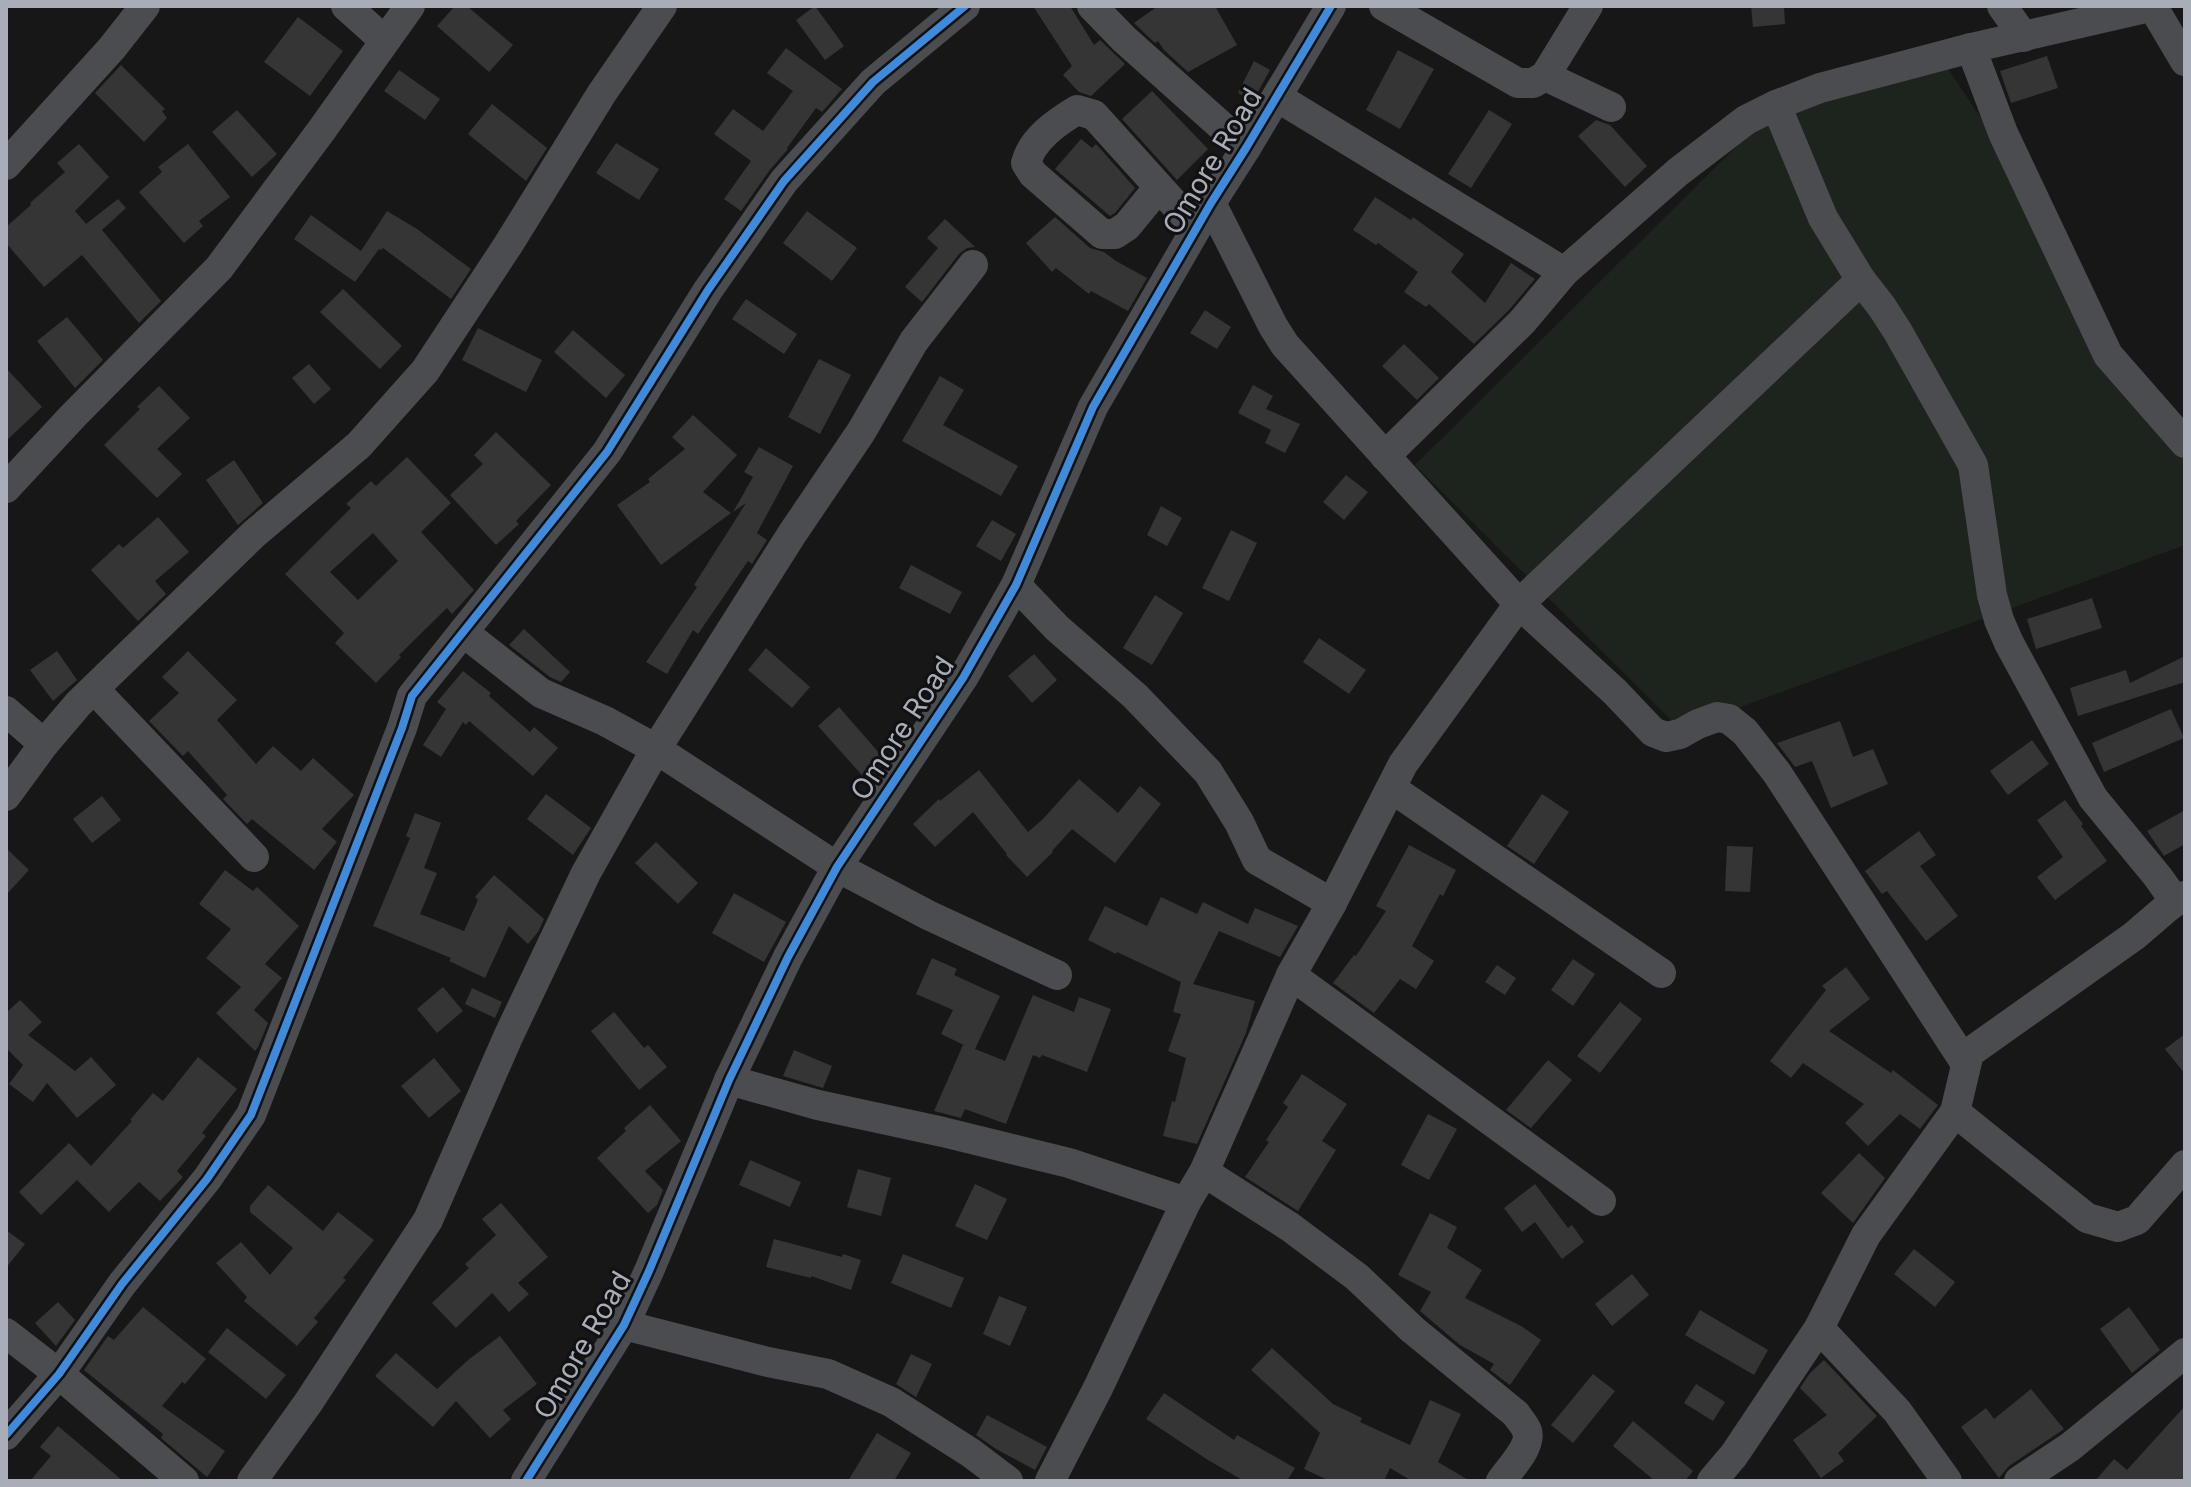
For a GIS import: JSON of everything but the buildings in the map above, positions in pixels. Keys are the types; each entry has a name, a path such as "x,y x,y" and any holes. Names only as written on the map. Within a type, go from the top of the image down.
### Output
{"street":[{"path":"6,165 112,48 145,6"},
{"path":"346,6 384,40"},
{"path":"6,488 219,268 410,6"},
{"path":"6,1435 59,1374 122,1284 207,1179 251,1115 412,696 607,452 708,290 784,181 873,82 965,6"},
{"path":"1092,6 1124,39 1246,148"},
{"name":"Omore Road","path":"526,1481 624,1325 729,1080 788,957 837,867 963,678 1016,585 1093,407 1203,216 1331,6"},
{"path":"1384,6 1518,83 1533,83 1545,76 1588,6"},
{"path":"2002,6 2024,37"},
{"path":"1385,456 1522,322 1564,272 1701,153 1746,120 1776,105 1820,88 1971,48 2154,7 2185,61"},
{"path":"6,796 44,744 94,689 254,534 359,445 425,371 602,93 647,12"},
{"path":"1971,48 2003,133 2108,355 2185,443"},
{"path":"1545,76 1611,107"},
{"path":"1277,97 1564,272"},
{"path":"1712,1481 1734,1455 1819,1328 1866,1235 1955,1112 1969,1053 2134,936 2177,901 2093,798 2009,643 1992,595 1973,465 1898,332 1823,218 1776,105"},
{"path":"1159,187 1203,216 1285,345 1519,604 1615,692 1653,732 1666,737 1680,734 1717,717 1729,719 1745,732 1777,773 1966,1064"},
{"path":"252,1481 308,1403 428,1220 508,1037 586,873 656,749 792,534 861,432 914,341 973,265"},
{"path":"1050,1481 1186,1202 1204,1172 1291,975 1332,903 1403,764 1519,604 1861,280"},
{"path":"1016,585 1057,628 1135,696 1208,772 1239,822 1257,860 1332,903"},
{"path":"463,632 541,693 605,721 656,749 837,867 928,915 1057,975"},
{"path":"94,689 254,857"},
{"path":"6,711 44,744"},
{"path":"1391,788 1661,973"},
{"path":"1291,975 1601,1201"},
{"path":"729,1080 818,1105 1069,1163 1186,1202"},
{"path":"1955,1112 2087,1218 2118,1227 2137,1220 2185,1165"},
{"path":"1204,1172 1290,1227 1357,1277 1413,1330 1516,1414 1528,1433 1527,1448 1501,1481"},
{"path":"624,1325 828,1374 891,1402 971,1453 1008,1481"},
{"path":"1819,1328 1897,1411 1947,1481"},
{"path":"6,1333 184,1481"},
{"path":"2019,1481 2070,1447 2185,1353"}],"shaded area":[{"path":"1947,67 1984,123 2109,352 2185,442 2185,545 1680,729 1415,465 1767,116"}],"cycle path":[{"path":"6,1435 59,1374 122,1284 207,1179 251,1115 412,696 607,452 708,290 784,181 873,82 965,6"},
{"path":"526,1481 624,1325 729,1080 788,957 837,867 963,678 1016,585 1093,407 1211,203 1331,6"}]}
